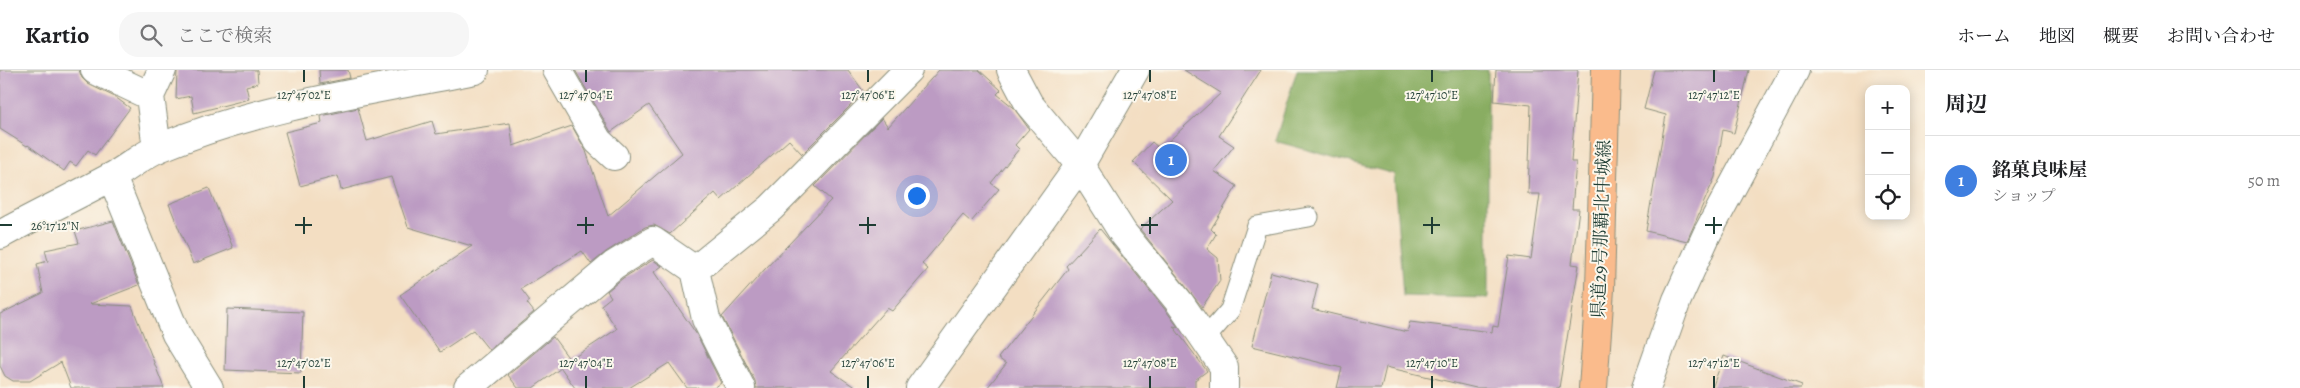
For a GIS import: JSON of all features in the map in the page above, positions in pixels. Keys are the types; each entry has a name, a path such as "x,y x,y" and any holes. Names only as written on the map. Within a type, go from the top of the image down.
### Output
{"main road":[{"name":"県道29号那覇北中城線","path":"1593,388 1600,289 1606,70"}],"street":[{"path":"95,70 150,96"},
{"path":"157,149 150,96 162,70"},
{"path":"0,235 44,210 112,177 157,149 211,129 308,103 469,70"},
{"path":"557,70 598,141 614,156"},
{"path":"695,270 771,208 908,70"},
{"path":"1011,70 1029,104 1080,165 1123,232 1180,304 1224,367 1224,388"},
{"path":"920,388 1080,165 1135,70"},
{"path":"1646,388 1677,300 1707,234 1795,70"},
{"path":"112,177 176,334 209,388"},
{"path":"472,386 614,265 653,241 695,270 706,319 742,388"}],"lane":[{"path":"1204,340 1230,310 1258,226 1309,217"}],"green space":[{"path":"1297,70 1488,70 1488,298 1403,296 1394,174 1275,141"}],"building":[{"path":"0,70 79,70 82,78 88,84 115,97 130,108 95,155 88,150 76,166 70,162 64,171 28,145 0,129"},
{"path":"177,70 257,70 258,83 246,86 249,99 194,113 191,96 176,99"},
{"path":"319,70 348,70 350,78 320,84"},
{"path":"575,70 848,70 864,92 802,154 789,140 721,200 715,193 670,234 654,225 645,227 591,264 582,251 521,289 530,301 527,303 534,312 489,350 473,330 440,352 400,295 472,246 408,227 391,177 341,190 338,176 300,186 285,132 322,123 321,116 358,108 367,141 432,121 436,134 510,123 513,146 572,126 586,151 608,216 682,153 649,105 611,132"},
{"path":"939,70 979,70 1001,90 997,94 1013,107 1029,129 1015,145 1019,149 991,183 999,189 971,222 963,215 922,264 928,269 892,311 887,308 831,371 856,388 756,388 755,381 722,317 831,200 815,186 882,118 888,127"},
{"path":"1184,70 1261,70 1219,136 1234,146 1214,171 1237,186 1211,229 1216,234 1207,249 1218,258 1220,281 1202,307 1140,229 1172,200 1133,162 1152,142 1160,149 1221,93"},
{"path":"1496,70 1578,70 1571,162 1576,162 1572,209 1579,209 1572,264 1579,265 1559,388 1476,388 1386,367 1381,388 1337,388 1342,368 1252,346 1271,272 1318,284 1312,309 1407,332 1410,322 1492,332 1493,326 1498,327 1509,256 1531,259 1540,194 1528,194 1531,105 1494,101"},
{"path":"1654,70 1749,70 1734,133 1723,130 1715,177 1687,241 1646,231 1666,115 1644,109"},
{"path":"209,188 233,248 193,264 169,204"},
{"path":"113,221 139,285 90,304 132,306 164,388 71,388 61,362 30,381 13,381 5,376 0,366 0,314 43,293 37,264 48,261 45,250 79,243 75,231"},
{"path":"1100,229 1167,312 1178,327 1173,326 1207,371 1195,380 1195,388 987,388 1006,364 998,358 1068,269 1066,266"},
{"path":"653,260 662,266 654,272 697,335 721,383 714,388 687,388 669,363 629,388 575,388 561,368 533,388 518,388 508,375 553,337 570,360 617,329 601,305 611,297 607,291 623,278"},
{"path":"227,309 303,312 301,373 225,370"},
{"path":"1724,356 1802,385 1801,388 1712,388"}],"place":[{"name":"銘菓良味屋","path":"1171,160"}]}
